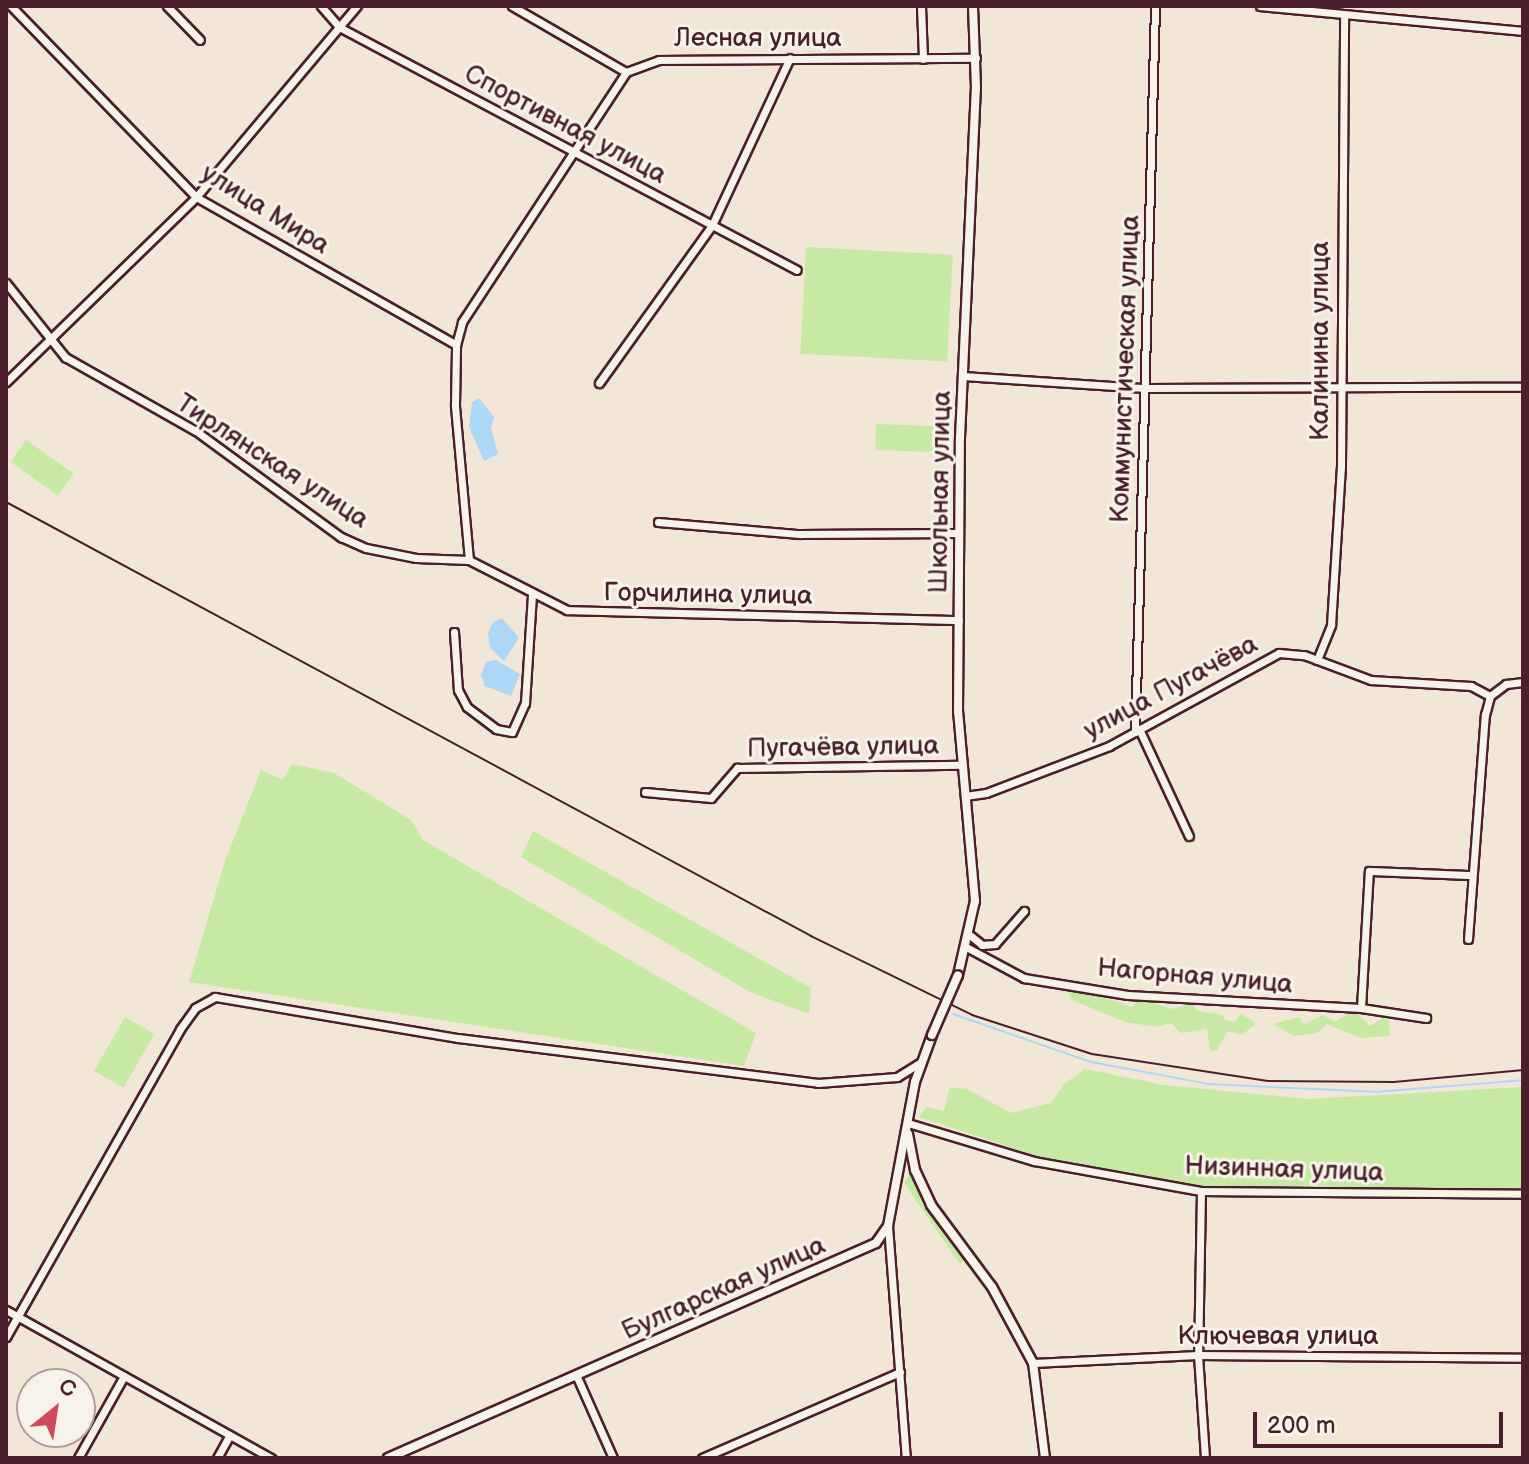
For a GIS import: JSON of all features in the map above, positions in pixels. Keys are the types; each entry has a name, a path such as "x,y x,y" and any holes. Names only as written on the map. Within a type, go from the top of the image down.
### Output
{"street":[{"name":"улица Мира","path":"11,6 196,197 456,345"},
{"path":"167,6 200,40"},
{"name":"Спортивная улица","path":"321,6 339,27 569,152 797,270"},
{"path":"6,382 196,197 357,6"},
{"path":"469,560 455,405 456,345 474,300 569,152 626,72 512,6"},
{"path":"921,6 923,59"},
{"name":"Школьная улица","path":"921,1062 968,948 975,875 961,765 959,620 963,376 976,58 973,6"},
{"name":"Коммунистическая улица","path":"1137,731 1155,6"},
{"path":"1260,6 1344,17 1523,31"},
{"name":"Калинина улица","path":"1317,660 1331,625 1341,389 1344,17"},
{"path":"599,383 712,225 790,58"},
{"name":"Лесная улица","path":"626,72 659,60 976,58"},
{"name":"Тирлянская улица","path":"6,283 53,336 65,357 196,431 341,537 416,558 469,560"},
{"path":"963,376 1146,388 1523,387"},
{"path":"658,522 799,534 959,533"},
{"name":"Горчилина улица","path":"469,560 532,596 590,613 959,620"},
{"path":"454,632 458,690 467,707 496,729 512,732 525,703 532,596"},
{"name":"улица Пугачёва","path":"965,796 1083,757 1216,692 1270,656 1289,652 1371,680 1471,686 1490,696"},
{"path":"1468,939 1470,875 1490,696 1506,684 1523,682"},
{"path":"1137,731 1189,836"},
{"name":"Пугачёва улица","path":"645,792 711,798 737,768 961,765"},
{"path":"1361,1008 1369,871 1470,875"},
{"path":"971,936 982,945 995,944 1024,911"},
{"name":"Нагорная улица","path":"968,948 1024,978 1128,995 1361,1008 1426,1018"},
{"path":"6,1337 180,1029 195,1008 215,997 458,1038 818,1083 897,1077 921,1062"},
{"path":"921,1062 908,1123 915,1170 931,1205 992,1287 1033,1363 1045,1458"},
{"name":"Низинная улица","path":"908,1123 1034,1161 1201,1191 1523,1194"},
{"path":"906,1458 888,1226 908,1134"},
{"path":"1201,1191 1198,1355 1205,1458"},
{"name":"Булгарская улица","path":"388,1458 876,1243 888,1226"},
{"path":"6,1310 271,1458"},
{"name":"Ключевая улица","path":"1033,1363 1198,1355 1523,1358"},
{"path":"702,1458 900,1372"},
{"path":"78,1458 124,1376"},
{"path":"577,1377 613,1458"},
{"path":"217,1458 230,1435"}],"green space":[{"path":"806,247 953,255 947,362 800,354"},
{"path":"876,424 945,426 944,452 875,450"},
{"path":"26,440 74,473 58,495 11,462"},
{"path":"292,764 334,773 411,820 423,840 756,1033 744,1066 189,982 225,861 261,770 283,780"},
{"path":"533,831 811,988 809,1014 750,992 521,857"},
{"path":"1077,989 1132,1007 1139,999 1173,1009 1191,1003 1198,1011 1223,1015 1225,1020 1235,1022 1241,1014 1256,1023 1242,1035 1228,1031 1217,1050 1210,1051 1207,1029 1181,1033 1171,1023 1156,1027 1125,1022 1072,1000 1068,993"},
{"path":"1354,1010 1370,1026 1383,1018 1389,1021 1390,1036 1360,1038 1327,1024 1317,1033 1294,1036 1273,1024 1299,1017 1304,1024 1323,1015 1335,1022"},
{"path":"125,1017 154,1034 123,1088 94,1071"},
{"path":"1085,1069 1164,1085 1308,1099 1523,1087 1523,1191 1221,1189 1058,1163 919,1117 926,1107 944,1111 950,1087 967,1089 1011,1113 1051,1103 1064,1084"},
{"path":"910,1173 965,1260 960,1264 904,1183"}],"water":[{"path":"479,398 494,417 491,428 498,454 484,461 469,427 472,402"},
{"path":"502,618 519,638 504,661 490,648 488,633 493,622"},
{"path":"496,660 520,674 511,696 485,686 481,675 486,662"}],"waterway":[{"path":"953,1014 1091,1062 1208,1084 1375,1092 1523,1080"}],"railway":[{"path":"6,502 811,936 972,1015 1092,1054 1268,1081 1394,1082 1523,1070"}]}
